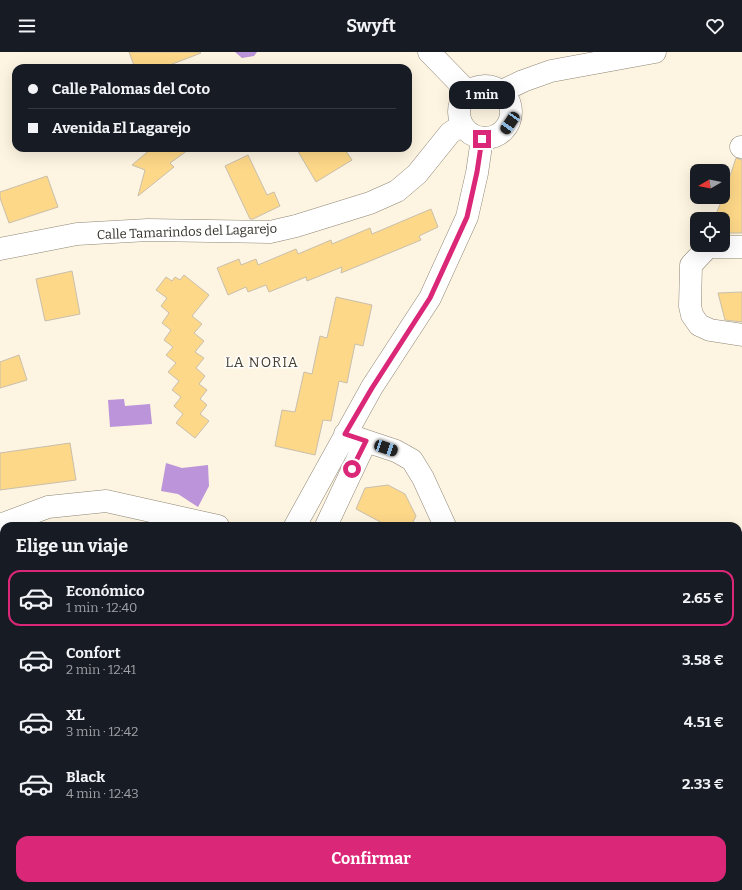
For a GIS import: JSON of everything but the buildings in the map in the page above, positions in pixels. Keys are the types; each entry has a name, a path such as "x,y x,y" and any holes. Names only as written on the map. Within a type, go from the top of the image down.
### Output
{"street":[{"path":"429,52 468,92"},
{"path":"502,92 523,81 551,71 646,53"},
{"path":"485,86 494,87 502,92 508,99 511,106 512,115 510,123 505,130 498,136 482,139 467,131 462,125 459,116 459,107 462,99 468,92 476,87 485,86"},
{"name":"Calle Tamarindos del Lagarejo","path":"0,249 77,234 148,230 270,232 296,226 370,203 397,191 417,174 450,133 462,125"},
{"path":"297,522 372,388 430,298 467,217 477,172 482,139"},
{"path":"742,247 708,247 691,265 690,306 692,314 698,325 710,330 742,335"},
{"path":"345,434 396,451 412,460 423,478 444,522"},
{"path":"328,522 366,441"},
{"path":"8,522 48,507 106,501 200,522"}],"shaded area":[{"path":"235,52 257,52 254,56 242,58"},
{"path":"124,399 125,406 150,404 152,424 110,427 108,400"},
{"path":"166,463 182,468 208,465 209,486 198,507 178,494 161,491"}],"district":[{"name":"LA NORIA","path":"262,362"}],"route":[{"path":"352,469 366,441 345,434 372,388 430,298 467,217 477,172 482,139"}]}
